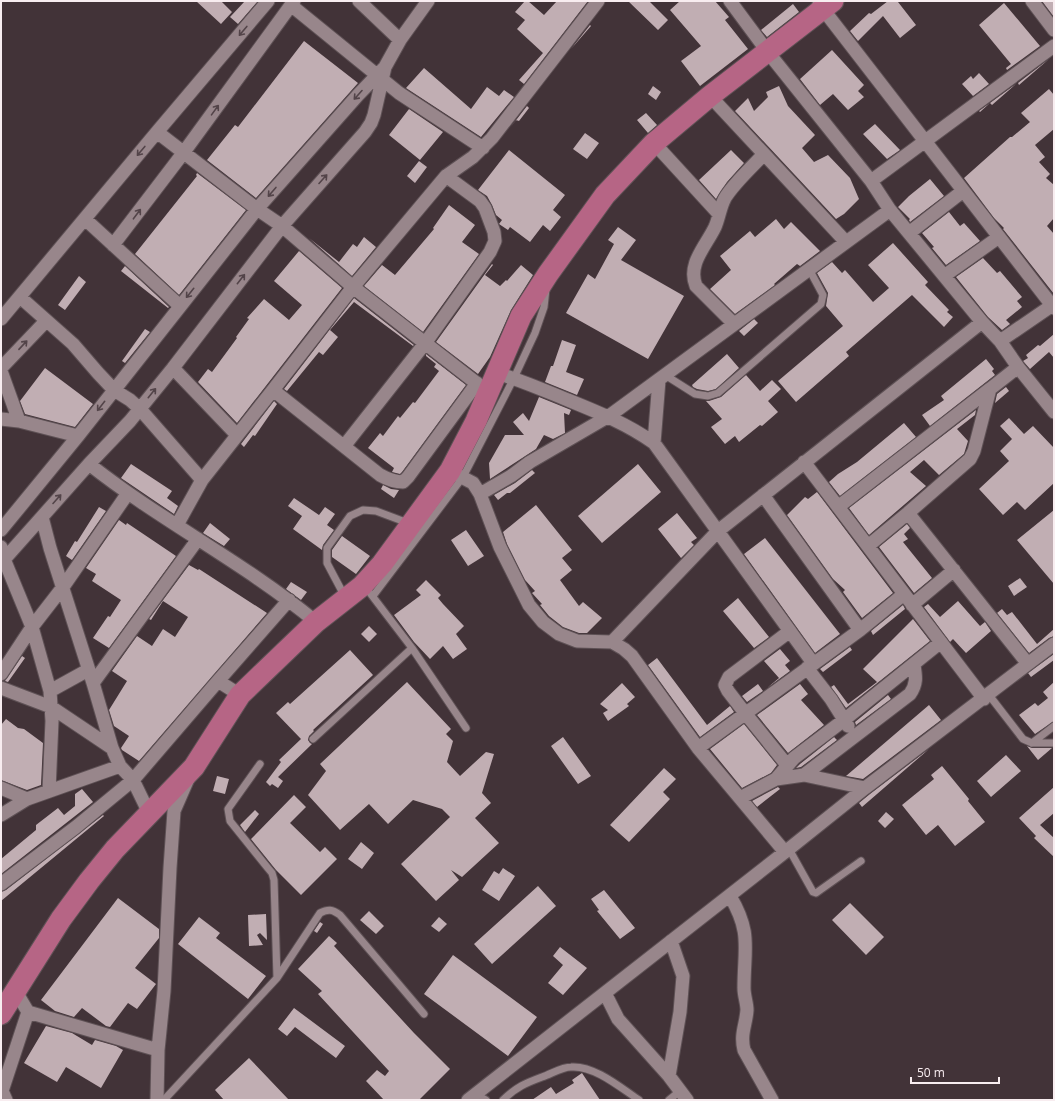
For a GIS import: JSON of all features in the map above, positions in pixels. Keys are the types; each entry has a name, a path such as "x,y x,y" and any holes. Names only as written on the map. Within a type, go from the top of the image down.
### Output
{"main road":[{"path":"1,1014 61,919 89,881 115,849 194,767 240,695 316,622 360,593 411,524 457,474 476,421 483,388 506,376 521,316 548,274 605,195 654,143 824,4"}],"street":[{"path":"1,319 268,1"},
{"path":"359,1 400,40"},
{"path":"1,530 78,436 257,209 382,74 400,40 428,1"},
{"path":"177,525 202,480 353,287 446,176 483,148 598,1"},
{"path":"730,1 767,51 871,181 890,210 982,322 1000,341 1018,367 1054,412"},
{"path":"1032,1 1054,30"},
{"path":"113,244 184,152 293,3 382,74 399,93 483,148"},
{"path":"824,4 924,140 1053,306 1000,341"},
{"path":"871,181 924,140 1054,46"},
{"path":"49,791 52,721 50,691 32,627 2,556 42,517 130,421 173,368 282,226 365,132 371,123 382,74"},
{"path":"710,96 846,242"},
{"path":"157,132 257,209 282,226 353,287 426,342 483,388 403,482 388,479 380,475 345,445 273,390"},
{"path":"654,143 719,214"},
{"path":"734,324 696,286 694,280 694,270 698,255 713,230 724,198 764,154"},
{"path":"345,445 426,342 490,252 495,241 494,232 485,208 480,201 446,176"},
{"path":"909,233 963,191"},
{"path":"480,494 511,476 530,462 609,416 890,210"},
{"path":"85,219 180,306"},
{"path":"944,276 999,237"},
{"path":"20,297 73,344 98,374 114,390 130,400 140,409 202,480"},
{"path":"19,421 1,370 46,321"},
{"path":"612,642 718,531 982,322"},
{"path":"838,507 1018,367"},
{"path":"173,368 237,435"},
{"path":"506,376 609,416 640,433 654,444 790,631 855,736"},
{"path":"654,444 662,377"},
{"path":"868,546 970,459 974,451 990,390"},
{"path":"1,419 19,421 78,436"},
{"path":"804,462 912,605 986,697"},
{"path":"89,464 128,493 289,600 316,622"},
{"path":"457,474 473,483 480,494 500,547 529,605 543,622 559,634 577,641 612,642 632,656 698,748 787,851"},
{"path":"1,674 32,627 63,587 128,493"},
{"path":"763,495 860,630"},
{"path":"908,513 1028,664"},
{"path":"42,517 50,548 112,748 120,766 133,780 149,813"},
{"path":"93,683 198,539"},
{"path":"912,605 954,570"},
{"path":"698,748 860,630 904,594"},
{"path":"1,884 76,827 133,780 289,600"},
{"path":"787,765 745,713 725,685 729,677 790,631"},
{"path":"776,780 794,758 914,665 941,642"},
{"path":"476,1098 605,993 730,896 865,788 1054,644"},
{"path":"804,775 910,694 915,687 916,680 914,665"},
{"path":"50,691 88,670"},
{"path":"218,681 240,695"},
{"path":"1,688 51,707 112,748"},
{"path":"1,815 27,799 120,766"},
{"path":"157,1100 158,1050 164,991 174,811 194,767"},
{"path":"740,798 776,780 804,775 865,788"},
{"path":"1,788 27,799"},
{"path":"730,896 738,909 743,922 746,947 744,990 746,1011 742,1040 744,1050 772,1100"},
{"path":"669,1076 680,1012 683,976 671,941"},
{"path":"16,990 28,1012 158,1050"},
{"path":"605,993 618,1019 684,1095"},
{"path":"6,1100 2,1091 28,1012"}],"lane":[{"path":"662,377 695,394 708,396 718,393 821,304 823,294 809,269"},
{"path":"360,593 457,474 506,376"},
{"path":"411,524 376,510 363,510 350,516 327,548 327,563 360,593 412,648 466,728"},
{"path":"313,739 412,648"},
{"path":"986,697 1023,739 1032,743 1054,743"},
{"path":"1032,743 1054,726"},
{"path":"260,764 228,809 230,821 272,873 274,880 277,978"},
{"path":"787,851 813,892 816,893 861,861"},
{"path":"164,1100 277,978 320,913 328,909 340,915 424,1014"},
{"path":"504,1100 512,1091 520,1086 570,1067 582,1067 597,1073 639,1100"},
{"path":"669,1100 684,1095"}],"building":[{"path":"196,1 221,1 232,12 221,24"},
{"path":"245,1 258,1 238,24 230,17"},
{"path":"525,1 528,1 544,15 557,1 588,1 524,84 519,80 543,53 517,29 525,20 515,12"},
{"path":"628,1 649,1 668,20 658,30"},
{"path":"680,1 715,1 729,17 725,20 748,49 700,86 681,61 701,46 670,10"},
{"path":"888,1 899,1 898,2 916,25 900,38 883,16 858,41 850,31 869,13 871,14"},
{"path":"1042,1 1054,1 1054,17"},
{"path":"1004,3 1040,46 1007,70 1006,68 1011,64 979,25"},
{"path":"793,4 799,12 767,37 761,30"},
{"path":"590,25 591,26 571,49"},
{"path":"304,41 358,83 256,198 207,160 235,125 238,127"},
{"path":"832,50 864,85 858,91 864,97 848,110 833,94 820,105 800,79"},
{"path":"1049,59 1019,85 1018,83"},
{"path":"424,68 471,109 487,87 499,96 504,90 514,97 481,137 406,88"},
{"path":"979,73 989,84 973,96 962,84 971,76 973,79"},
{"path":"1016,84 992,105 990,103 980,112 979,111"},
{"path":"653,86 661,92 656,100 648,94"},
{"path":"779,86 788,106 815,135 802,148 814,162 828,155 850,178 859,199 844,214 836,219 735,111 748,98 754,111 768,97 766,92"},
{"path":"1049,89 1054,95 1054,129 1035,145 1045,157 1039,162 1050,174 1046,178 1054,185 1054,218 1047,226 1054,234 1054,294 964,178 1010,137 1030,122 1021,113"},
{"path":"527,106 529,108 519,121 516,120"},
{"path":"409,109 443,132 420,160 389,135"},
{"path":"646,113 657,125 648,133 637,120"},
{"path":"875,124 900,150 887,159 863,134"},
{"path":"585,133 599,143 587,159 573,149"},
{"path":"509,150 565,195 553,210 561,217 550,231 543,225 530,242 510,227 508,230 499,224 502,220 496,215 487,196 478,190"},
{"path":"731,150 744,163 727,182 716,199 699,180"},
{"path":"419,161 427,167 415,183 407,176"},
{"path":"197,173 246,210 179,295 135,254 197,176"},
{"path":"930,179 944,196 910,222 910,219 898,207"},
{"path":"449,205 475,225 462,242 479,254 423,332 364,286 382,265 395,275 434,229 433,228"},
{"path":"949,212 960,226 964,223 980,241 946,265 922,233"},
{"path":"776,219 784,229 791,222 820,251 800,266 797,264 774,284 775,285 735,314 710,289 731,270 720,256 750,231 755,237"},
{"path":"618,227 636,240 621,260 684,296 648,359 566,313 588,274 595,279 614,244 608,240"},
{"path":"364,237 376,247 352,276 309,238 339,262 353,244 357,247"},
{"path":"893,243 928,282 925,285 949,310 947,312 953,317 944,327 912,295 846,352 849,356 796,402 778,381 843,326 826,306 828,293 817,273 832,262 842,273 845,270 873,302 889,288 868,265"},
{"path":"299,251 342,288 237,423 198,382 208,369 212,372 237,338 236,337 249,319 247,318 264,299 289,320 302,305 274,281"},
{"path":"983,258 997,273 1000,271 1022,297 1017,301 1022,307 1006,320 1010,324 1002,330 988,317 956,277"},
{"path":"492,264 493,265 485,275 500,286 506,280 507,281 521,265 533,275 511,310 490,357 478,374 436,342"},
{"path":"125,266 169,307 168,308 121,271"},
{"path":"79,276 86,282 65,310 58,305"},
{"path":"354,298 414,345 413,346 354,302 330,330 338,337 323,355 319,352 287,391 284,389"},
{"path":"754,319 758,323 744,336 739,331"},
{"path":"145,329 150,332 125,363 122,361"},
{"path":"1054,334 1054,358 1049,352 1030,369 1023,361 1028,358 1026,355"},
{"path":"562,340 576,345 566,372 584,379 577,395 545,382 551,366 553,366"},
{"path":"426,354 466,385 402,472 400,474 392,472 394,468 368,448 380,433 383,436 398,416 400,418 413,402 415,403 439,371 434,367 436,364 426,356"},
{"path":"727,354 739,368 716,389 708,391 693,387 692,385"},
{"path":"986,359 994,369 992,371 995,375 930,426 922,415 944,400 941,396"},
{"path":"45,368 93,404 75,427 25,414 20,401"},
{"path":"746,375 760,391 772,380 781,389 768,401 778,412 762,426 760,425 739,442 735,436 725,444 711,427 722,419 706,401 721,397"},
{"path":"1006,387 1009,391 995,403 997,394"},
{"path":"539,397 571,410 569,415 564,413 565,433 553,439 544,435 536,449 490,479 489,463 505,435 524,435 513,422 523,413 529,421"},
{"path":"274,401 277,404 255,436 253,435 244,447 241,444"},
{"path":"976,410 975,415 957,429 968,441 964,454 939,475 924,460 910,472 926,486 869,535 849,508"},
{"path":"1009,418 1024,434 1033,426 1054,448 1054,483 1025,510 1017,502 1003,515 979,489 1009,461 1000,451 1012,439 1000,426"},
{"path":"904,423 916,437 840,496 829,482 838,474 857,462"},
{"path":"131,464 172,491 167,498 178,506 174,514 121,478"},
{"path":"638,464 661,492 602,543 578,516"},
{"path":"532,470 535,473 510,493 507,493 498,500 494,495 515,483"},
{"path":"383,485 391,489 399,490 394,498 381,489"},
{"path":"817,492 893,593 862,618 843,592 845,590 833,579 787,515 805,497 808,499"},
{"path":"294,498 319,515 325,507 335,514 327,525 334,530 323,545 322,550 293,529 302,516 288,506"},
{"path":"536,505 572,550 562,558 572,570 560,580 579,606 583,602 602,618 587,633 579,633 563,627 549,616 540,605 542,604 532,593 535,591 525,580 507,544 503,532"},
{"path":"99,507 106,511 72,560 66,556 75,541 77,542"},
{"path":"1054,510 1054,584 1017,540"},
{"path":"677,513 697,538 691,542 694,545 681,558 658,529"},
{"path":"119,520 126,525 127,523 176,556 109,648 93,638 108,616 110,617 121,600 92,581 96,574 86,568"},
{"path":"210,523 230,539 224,546 203,533"},
{"path":"907,524 910,528 904,534 908,539 903,542 932,578 914,593 879,547"},
{"path":"466,530 484,556 468,566 451,540"},
{"path":"342,536 370,556 356,574 332,557 332,550"},
{"path":"765,538 840,634 815,653 744,554"},
{"path":"189,565 198,570 199,569 267,613 139,761 122,750 121,748 129,736 114,726 109,710 127,681 112,671 137,636 152,646 163,629 175,637 188,617 163,601 151,620 149,619"},
{"path":"1020,578 1027,587 1014,596 1008,586"},
{"path":"426,580 441,595 438,598 464,626 456,634 467,649 453,659 443,646 430,659 414,642 394,615 421,595 416,590"},
{"path":"291,582 307,592 301,600 286,589"},
{"path":"738,598 769,637 754,648 723,611"},
{"path":"958,601 980,626 985,622 991,631 966,653 953,639 950,642 924,607 928,604 940,617"},
{"path":"903,605 905,609 873,635 871,631"},
{"path":"1002,609 1007,615 1012,612 1037,644 1054,629 1054,636 1029,653 997,613"},
{"path":"913,619 930,641 846,708 831,687 834,685 848,704 877,682 863,669"},
{"path":"369,626 377,634 369,642 361,634"},
{"path":"850,647 852,650 823,672 820,669"},
{"path":"780,649 790,661 785,665 790,671 767,688 779,678 764,661"},
{"path":"350,650 373,675 313,730 314,731 309,736 308,740 312,744 278,777 283,781 278,788 272,784 270,786 266,782 281,762 279,760 301,739 276,713 288,702 290,704"},
{"path":"1054,654 1054,660 1031,677 1028,673"},
{"path":"22,656 25,658 8,682 5,681"},
{"path":"657,658 707,725 730,706 734,712 700,737 648,665"},
{"path":"407,682 451,729 446,734 453,741 447,762 460,776 486,752 494,754 482,793 491,803 475,818 499,843 462,877 451,870 459,880 436,901 401,864 450,817 442,809 413,800 388,824 369,804 340,830 308,795 326,771 320,764"},
{"path":"1054,682 1054,721 1035,734 1019,715 1035,703 1038,706 1048,698 1043,692"},
{"path":"622,683 635,697 627,704 629,706 608,721 603,713 608,710 600,704"},
{"path":"758,684 763,691 747,702 742,696"},
{"path":"800,684 808,694 801,700 824,725 788,753 757,715"},
{"path":"888,695 891,699 856,725 855,722"},
{"path":"929,705 941,720 863,779 846,776"},
{"path":"6,719 18,728 24,729 43,743 41,785 27,790 1,780 1,725"},
{"path":"744,724 777,765 771,773 742,788 710,749"},
{"path":"563,737 591,776 578,784 551,746"},
{"path":"834,737 837,740 801,767 796,768 800,764"},
{"path":"1027,746 1032,748 1052,748 1038,760"},
{"path":"929,749 862,807 859,803"},
{"path":"1006,755 1021,771 991,797 977,781"},
{"path":"942,766 969,799 968,801 985,822 955,846 938,825 926,835 902,805 934,779 931,775"},
{"path":"664,768 676,779 663,792 670,799 629,842 610,825"},
{"path":"217,776 229,779 225,794 213,791"},
{"path":"778,787 780,789 757,807 752,801"},
{"path":"1054,787 1054,813 1040,825 1054,838 1054,857 1034,838 1036,836 1019,818"},
{"path":"82,789 93,802 1,874 1,859 36,830 36,825 58,808 64,815 75,806 75,794"},
{"path":"294,795 306,807 290,823 320,852 325,847 337,859 301,895 276,870 251,839"},
{"path":"255,810 259,814 245,832 240,825"},
{"path":"886,812 894,819 885,828 878,821"},
{"path":"103,815 104,816 1,901 1,892 6,890"},
{"path":"361,842 374,853 362,869 348,859"},
{"path":"503,868 515,876 499,901 482,890 494,871 499,874"},
{"path":"538,886 556,906 492,964 474,944"},
{"path":"604,890 635,928 620,939 597,911 599,910 591,899"},
{"path":"118,898 159,929 159,938 135,968 156,984 137,1009 128,1003 110,1027 106,1026 82,1008 74,1017 55,1011 41,1000"},
{"path":"850,903 884,937 866,955 832,920"},
{"path":"369,911 384,926 376,934 360,920"},
{"path":"266,914 267,940 260,933 257,935 263,945 249,946 248,915"},
{"path":"199,917 220,933 216,938 266,976 248,999 178,944"},
{"path":"439,917 447,924 439,932 431,926"},
{"path":"320,922 323,924 317,933 314,931"},
{"path":"329,936 337,943 334,946 414,1033 450,1069 419,1100 384,1100 366,1081 377,1070 385,1076 389,1071 318,994 322,991 298,969"},
{"path":"560,947 587,968 563,995 548,983 563,965 553,956"},
{"path":"453,955 537,1017 508,1056 424,994"},
{"path":"294,1008 345,1046 336,1058 295,1027 287,1036 278,1029"},
{"path":"46,1026 72,1033 92,1045 95,1040 116,1046 123,1050 101,1088 66,1067 57,1082 24,1063"},
{"path":"249,1058 289,1100 224,1100 215,1090"},
{"path":"582,1073 600,1100 532,1100 551,1087 556,1094 574,1083 572,1080"}]}
